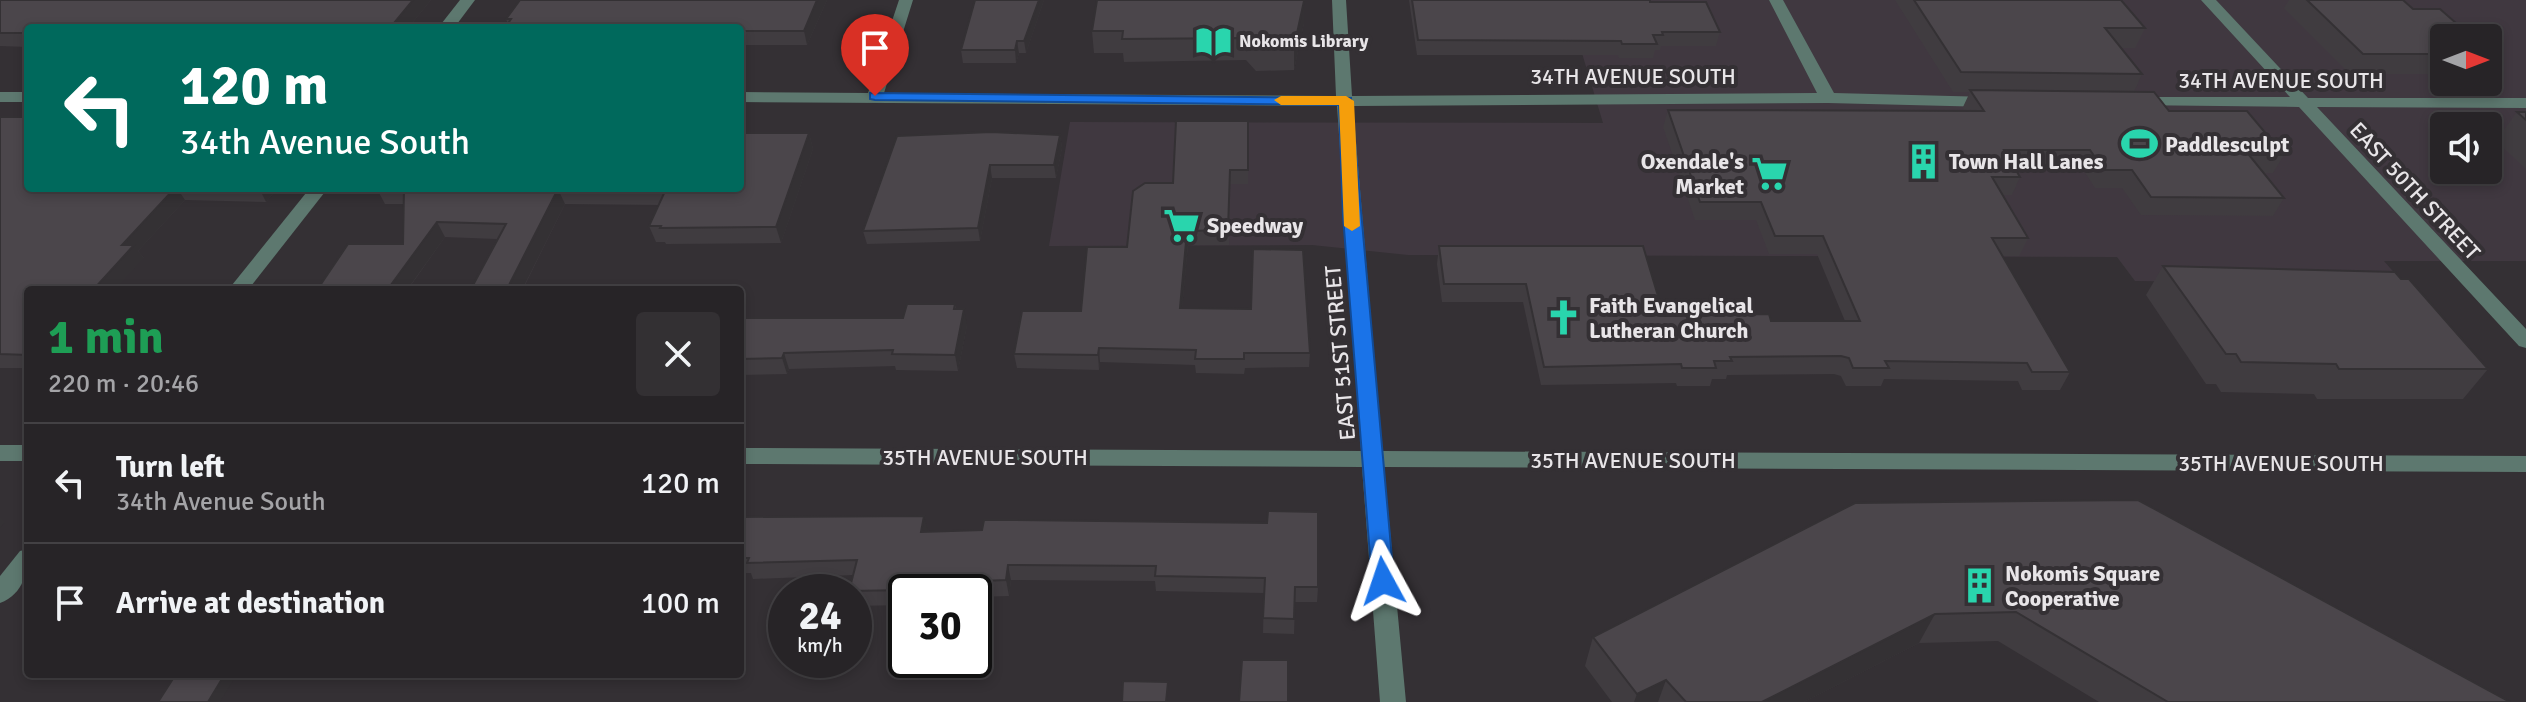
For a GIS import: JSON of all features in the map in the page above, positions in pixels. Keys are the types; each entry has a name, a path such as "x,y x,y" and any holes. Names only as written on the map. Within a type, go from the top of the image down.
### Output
{"street":[{"path":"449,24 468,0"},
{"path":"875,96 906,0"},
{"name":"EAST 51ST STREET","path":"1339,0 1349,190 1393,702"},
{"path":"1776,0 1828,98"},
{"name":"EAST 50TH STREET","path":"2208,0 2526,341"},
{"path":"0,97 24,97"},
{"name":"34TH AVENUE SOUTH","path":"744,97 1346,101 1828,98 2010,102"},
{"name":"34TH AVENUE SOUTH","path":"2120,102 2526,103"},
{"path":"241,286 316,192"},
{"path":"0,453 24,453"},
{"name":"35TH AVENUE SOUTH","path":"744,456 2526,464"},
{"path":"0,593 24,563"}],"shaded area":[{"path":"1566,0 2526,0 2526,261 2384,261 2404,284 2135,281 2117,257 1408,255 1312,245 1049,246 1070,122 1603,123"}],"building":[{"path":"0,0 413,0 393,24 24,24 24,33 0,33"},
{"path":"520,0 817,0 804,31 744,31 744,24 508,24 511,19 506,19"},
{"path":"975,0 1039,0 1024,41 1017,41 1015,50 961,50"},
{"name":"Nokomis Library","path":"1097,0 1304,1 1294,47 1256,48 1246,38 1122,39 1123,31 1092,31"},
{"path":"1412,0 1706,2 1720,32 1662,32 1663,35 1653,35 1657,44 1418,40"},
{"path":"1914,0 2121,0 2145,28 2105,28 2142,74 1961,72"},
{"path":"2307,0 2403,0 2413,9 2440,9 2457,24 2430,24 2430,54 2363,54"},
{"path":"1970,90 2154,92 2169,111 2247,111 2284,155 2249,155 2284,198 2151,197 2132,170 2104,170 2090,150 2004,150 2020,177 1992,177 2028,238 1992,238 2070,372 2032,372 2027,363 1885,361 1889,368 1853,368 1849,358 1841,356 1730,357 1732,361 1714,361 1716,368 1682,368 1681,364 1544,367 1526,284 1444,284 1439,246 1643,246 1664,316 1769,314 1771,321 1860,321 1823,236 1775,236 1761,202 1700,202 1668,110 1984,111"},
{"path":"0,117 24,117 24,192 171,192 122,245 134,245 97,286 24,286 24,355 0,354"},
{"path":"1176,121 1248,121 1248,170 1230,170 1228,230 1187,231 1180,308 1251,309 1253,249 1303,250 1310,353 1244,353 1244,359 1195,359 1196,350 1099,348 1098,355 1014,354 1022,311 1081,311 1087,247 1127,247 1133,191 1145,183 1173,183"},
{"path":"991,132 1060,135 1054,165 990,165 978,228 863,231 897,136"},
{"path":"744,133 809,133 776,227 649,226 665,192 744,192"},
{"path":"404,192 556,192 509,286 473,286 506,224 437,222 390,286 320,286 348,244 403,244"},
{"path":"2163,266 2395,272 2401,279 2409,279 2488,369 2339,369 2336,364 2241,362 2236,354 2226,354"},
{"path":"907,304 955,304 954,309 964,309 955,355 892,354 893,350 784,353 782,358 744,359 744,318 903,318"},
{"name":"Nokomis Square Cooperative","path":"2138,500 2510,702 2168,702 2016,612 1935,614 1762,702 1686,702 1666,680 1637,694 1593,637 1855,503"},
{"path":"1268,511 1318,512 1318,587 1295,587 1294,619 1263,618 1265,578 1155,576 1156,566 1008,565 1006,580 992,581 992,574 888,574 888,590 872,591 872,574 853,574 857,560 747,563 749,558 744,558 744,517 924,516 921,532 982,530 984,520 1267,523"},
{"path":"1242,660 1288,660 1288,702 1239,702"},
{"path":"173,678 223,678 208,702 158,702"},
{"path":"1123,681 1168,682 1166,702 1122,702"}],"slow traffic":[{"path":"1281,100 1346,101 1352,226"}],"place":[{"name":"Nokomis Library","path":"1213,41"},
{"name":"Paddlesculpt","path":"2139,144"},
{"name":"Town Hall Lanes","path":"1923,161"},
{"name":"Oxendale's Market","path":"1770,174"},
{"name":"Speedway","path":"1181,225"},
{"name":"Faith Evangelical Lutheran Church","path":"1563,318"},
{"name":"Nokomis Square Cooperative","path":"1979,586"}],"route":[{"path":"875,96 1346,101 1351,216 1383,581"}]}
